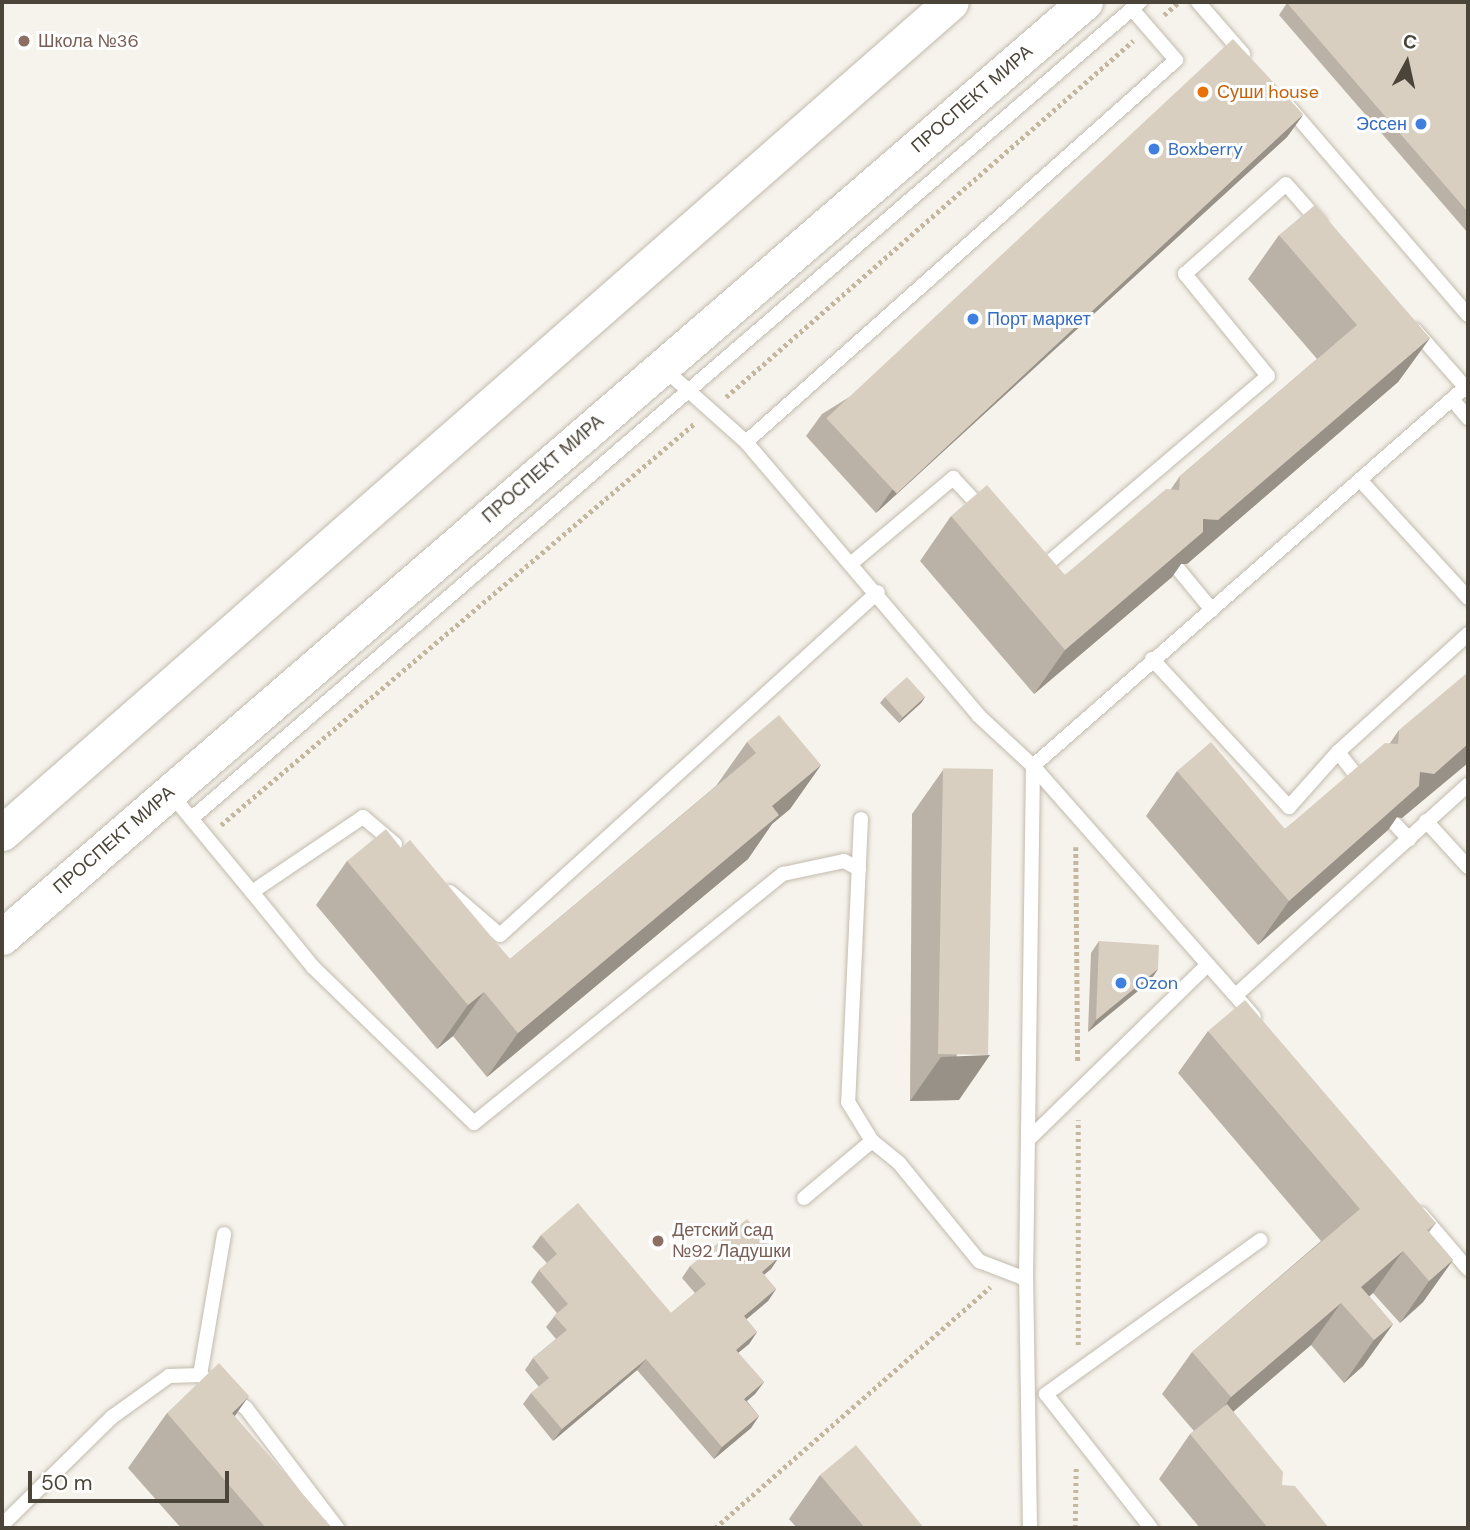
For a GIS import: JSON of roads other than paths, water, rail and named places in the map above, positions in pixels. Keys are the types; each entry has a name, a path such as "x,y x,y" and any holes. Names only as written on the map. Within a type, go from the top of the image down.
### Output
{"street":[{"path":"2,833 951,2"},
{"name":"ПРОСПЕКТ МИРА","path":"2,937 1085,2"}],"lane":[{"path":"1198,2 1252,64"},
{"path":"192,818 1136,5 1176,60 746,443"},
{"path":"1279,96 1468,315"},
{"path":"1025,553 1043,572 1125,509 1268,376 1185,274 1286,184 1331,235"},
{"path":"1030,1528 1039,1396 1026,1279 1031,1137 1033,766 1152,659 1212,610 1467,386 1403,316"},
{"path":"662,367 691,390 746,443 853,562 979,716 1033,766 1263,1026"},
{"path":"1452,399 1468,418"},
{"path":"853,562 953,478 998,525"},
{"path":"1360,480 1468,598"},
{"path":"1179,570 1212,610"},
{"path":"437,880 500,934 878,592"},
{"path":"1152,659 1289,807 1338,752 1468,634"},
{"path":"1338,752 1361,781"},
{"path":"1236,995 1468,785"},
{"path":"170,792 313,967 474,1123 783,874 844,861 859,869"},
{"path":"252,892 363,817 405,853"},
{"path":"861,819 848,1102 872,1141 899,1163 979,1261 1002,1273 1026,1279"},
{"path":"1426,821 1468,867"},
{"path":"1395,824 1409,839"},
{"path":"1031,1137 1207,965"},
{"path":"804,1198 872,1141"},
{"path":"1406,1195 1468,1269"},
{"path":"200,1375 224,1234"},
{"path":"1039,1396 1077,1372 1260,1240"},
{"path":"2,1525 112,1417 169,1376 200,1375 246,1408 337,1528"},
{"path":"1039,1396 1076,1433 1151,1528"}],"place":[{"name":"Школа №36","path":"24,41"},
{"name":"Суши house","path":"1203,92"},
{"name":"Эссен","path":"1421,124"},
{"name":"Boxberry","path":"1154,149"},
{"name":"Порт маркет","path":"973,319"},
{"name":"Ozon","path":"1121,983"},
{"name":"Детский сад №92 Ладушки","path":"658,1241"}]}
